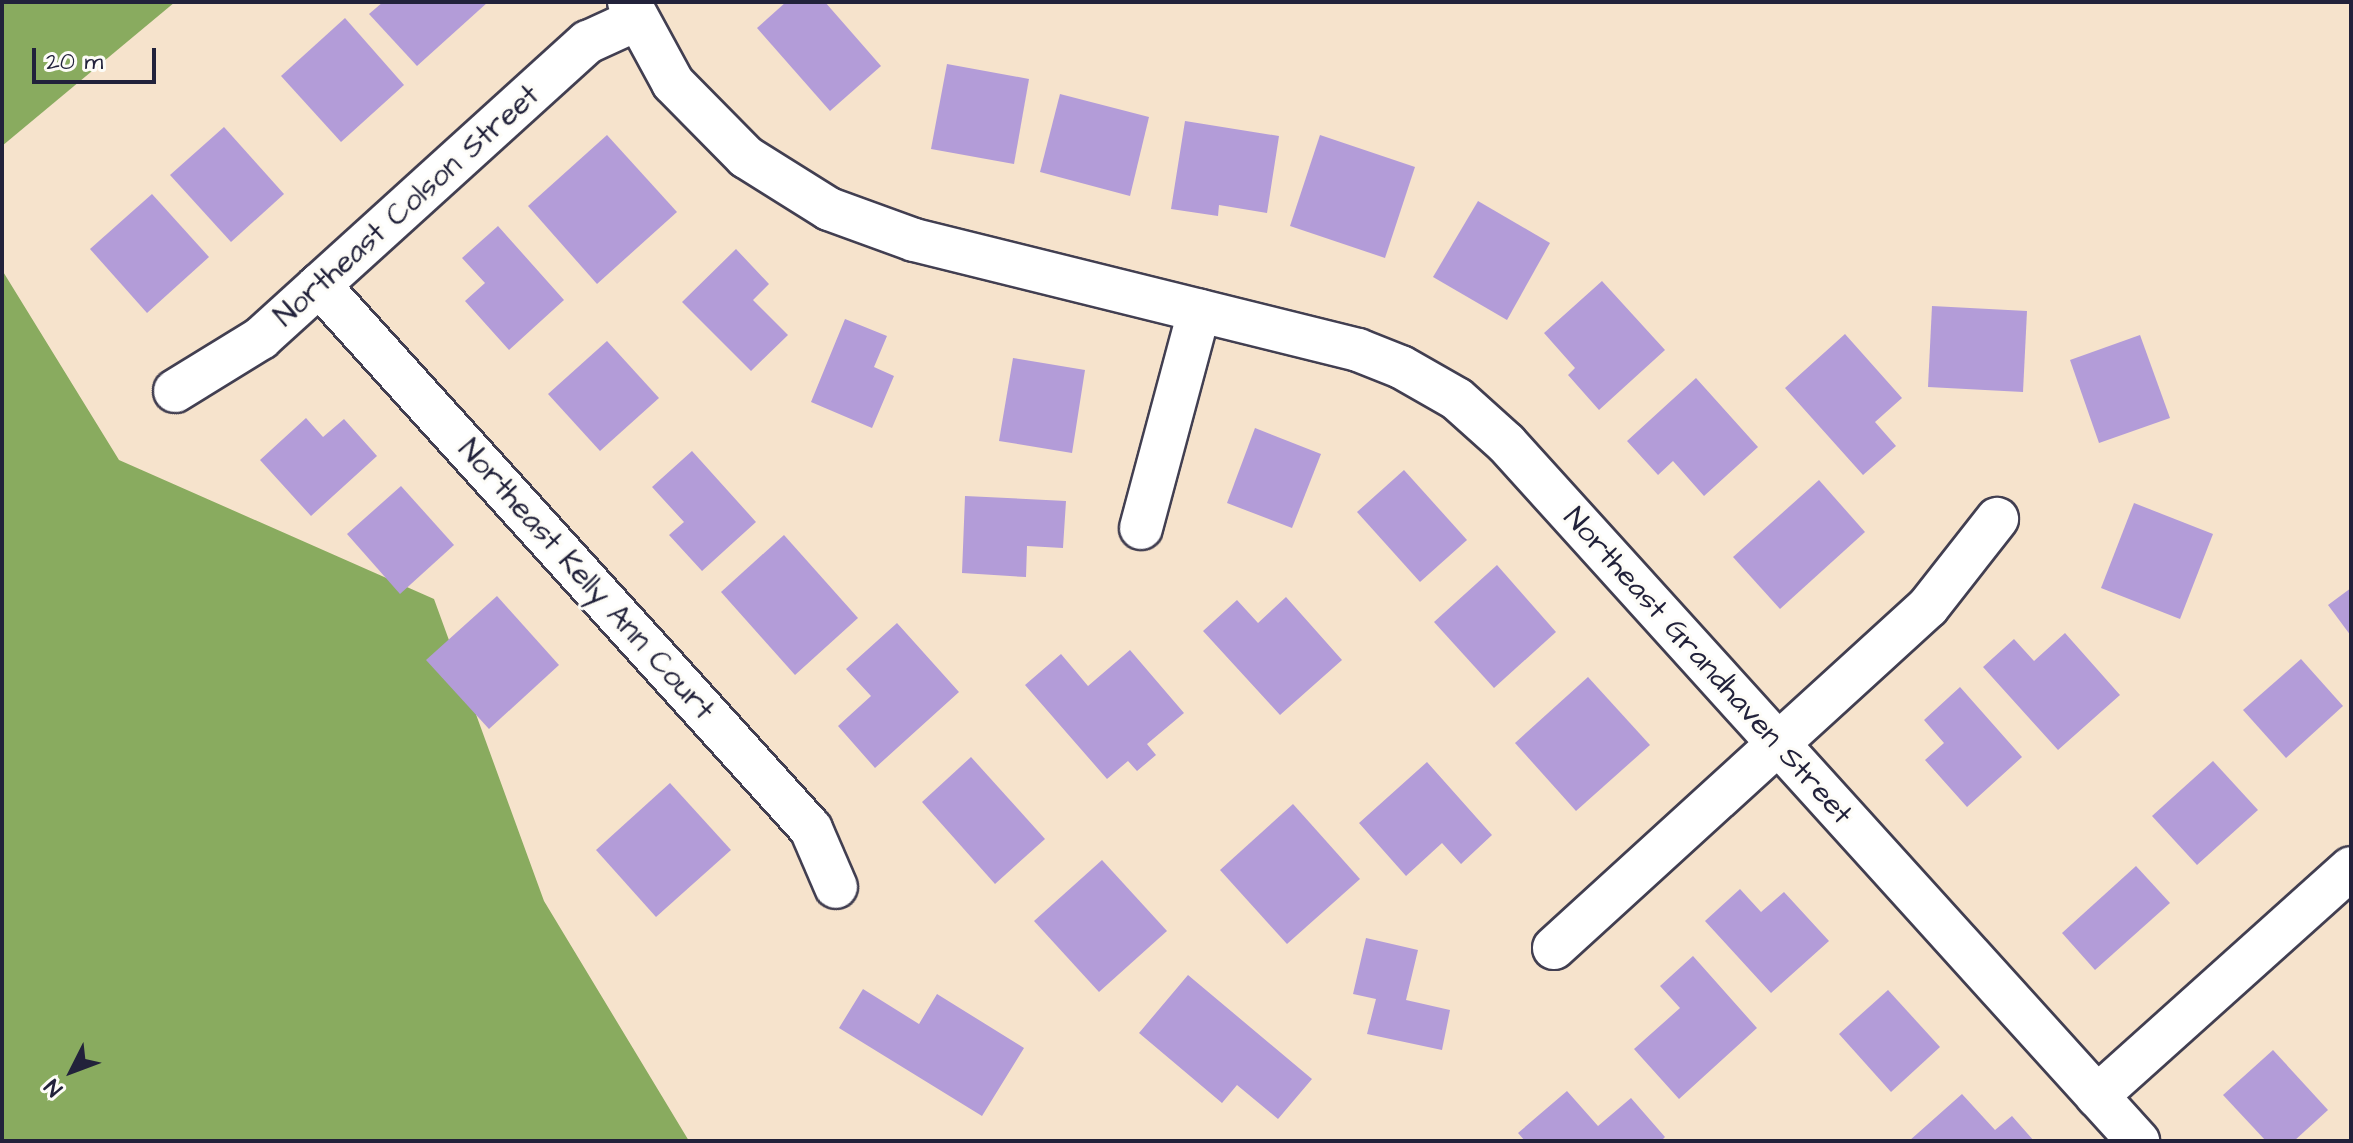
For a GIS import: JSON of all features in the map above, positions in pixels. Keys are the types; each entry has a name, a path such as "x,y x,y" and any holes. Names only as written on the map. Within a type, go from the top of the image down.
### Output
{"street":[{"name":"Northeast Colson Street","path":"175,391 261,338 588,42 633,11"},
{"name":"Northeast Grandhaven Street","path":"633,11 673,83 746,157 829,209 914,240 1358,350 1401,367 1457,399 1506,443 2138,1141"},
{"name":"Northeast Kelly Ann Court","path":"319,285 811,829 836,887"},
{"path":"1141,528 1199,311"},
{"path":"1554,948 1928,607 1997,519"},
{"path":"2097,1096 2351,868"}],"green space":[{"path":"2,2 175,2 2,146"},
{"path":"2,270 119,460 434,599 544,901 689,1141 2,1141"}],"building":[{"path":"383,2 488,2 417,66 369,14"},
{"path":"786,2 825,2 881,66 830,111 757,28"},
{"path":"345,18 404,85 341,142 281,76"},
{"path":"947,64 1029,79 1014,164 931,149"},
{"path":"1060,94 1149,117 1130,196 1040,172"},
{"path":"1185,121 1279,136 1267,213 1219,205 1218,216 1171,209"},
{"path":"224,127 284,194 231,242 170,175"},
{"path":"607,135 677,212 597,284 528,206"},
{"path":"1320,135 1415,167 1385,258 1290,226"},
{"path":"152,194 209,257 147,313 90,249"},
{"path":"1478,201 1550,243 1507,320 1433,277"},
{"path":"498,226 564,300 509,350 465,301 485,283 462,258"},
{"path":"736,249 769,284 753,300 788,335 751,371 682,302"},
{"path":"1602,281 1665,350 1599,410 1568,375 1575,368 1544,333"},
{"path":"1932,306 2027,311 2023,392 1928,387"},
{"path":"845,319 887,336 874,367 894,376 872,428 811,402"},
{"path":"1845,334 1902,398 1875,422 1896,446 1863,475 1785,388"},
{"path":"2140,335 2170,418 2099,443 2070,360"},
{"path":"607,341 659,398 600,451 548,394"},
{"path":"1013,358 1085,370 1072,453 999,441"},
{"path":"1696,378 1758,447 1704,496 1673,461 1658,475 1627,441"},
{"path":"306,418 323,437 344,419 377,456 311,516 260,460"},
{"path":"1255,428 1321,454 1292,528 1227,503"},
{"path":"692,451 756,522 702,571 669,535 684,522 652,487"},
{"path":"1404,470 1467,540 1420,582 1357,512"},
{"path":"1819,480 1865,532 1780,609 1733,557"},
{"path":"401,486 454,545 400,594 347,534"},
{"path":"965,496 1066,501 1063,548 1027,546 1026,577 962,573"},
{"path":"2134,503 2213,534 2180,619 2101,588"},
{"path":"784,535 858,618 795,675 721,592"},
{"path":"1497,565 1556,632 1494,688 1434,622"},
{"path":"2351,588 2351,636 2328,605"},
{"path":"497,596 559,665 489,729 426,660"},
{"path":"1286,597 1342,660 1280,715 1203,631 1237,600 1258,623"},
{"path":"897,623 959,692 875,768 838,726 871,696 846,669"},
{"path":"2065,633 2120,695 2058,750 1983,667 2014,639 2034,661"},
{"path":"1130,650 1184,713 1147,744 1156,755 1137,771 1128,761 1107,779 1025,685 1061,654 1088,686"},
{"path":"2301,659 2343,706 2286,758 2243,710"},
{"path":"1588,677 1650,745 1576,811 1515,743"},
{"path":"1960,687 2022,757 1967,807 1925,760 1944,743 1924,720"},
{"path":"971,757 1045,839 995,884 922,802"},
{"path":"2213,761 2258,810 2197,865 2152,816"},
{"path":"1427,762 1492,835 1461,864 1442,843 1406,876 1359,823"},
{"path":"670,783 731,850 656,917 596,850"},
{"path":"1293,804 1360,879 1287,944 1220,870"},
{"path":"1102,860 1167,931 1099,992 1034,921"},
{"path":"2136,866 2170,903 2095,970 2062,933"},
{"path":"1740,889 1761,912 1784,892 1829,941 1771,993 1705,921"},
{"path":"1366,938 1418,950 1406,1000 1450,1010 1442,1050 1367,1034 1376,999 1353,994"},
{"path":"1693,956 1757,1028 1679,1099 1634,1049 1680,1008 1660,986"},
{"path":"1188,975 1312,1079 1278,1119 1237,1085 1222,1103 1139,1033"},
{"path":"863,989 919,1024 937,994 1024,1048 982,1116 839,1028"},
{"path":"1888,990 1940,1047 1891,1092 1839,1034"},
{"path":"2273,1050 2328,1110 2294,1141 2266,1141 2223,1095"},
{"path":"1567,1091 1598,1126 1631,1098 1665,1137 1661,1141 1525,1141 1518,1133"},
{"path":"1962,1094 1995,1130 2012,1116 2034,1141 1909,1141"}]}
